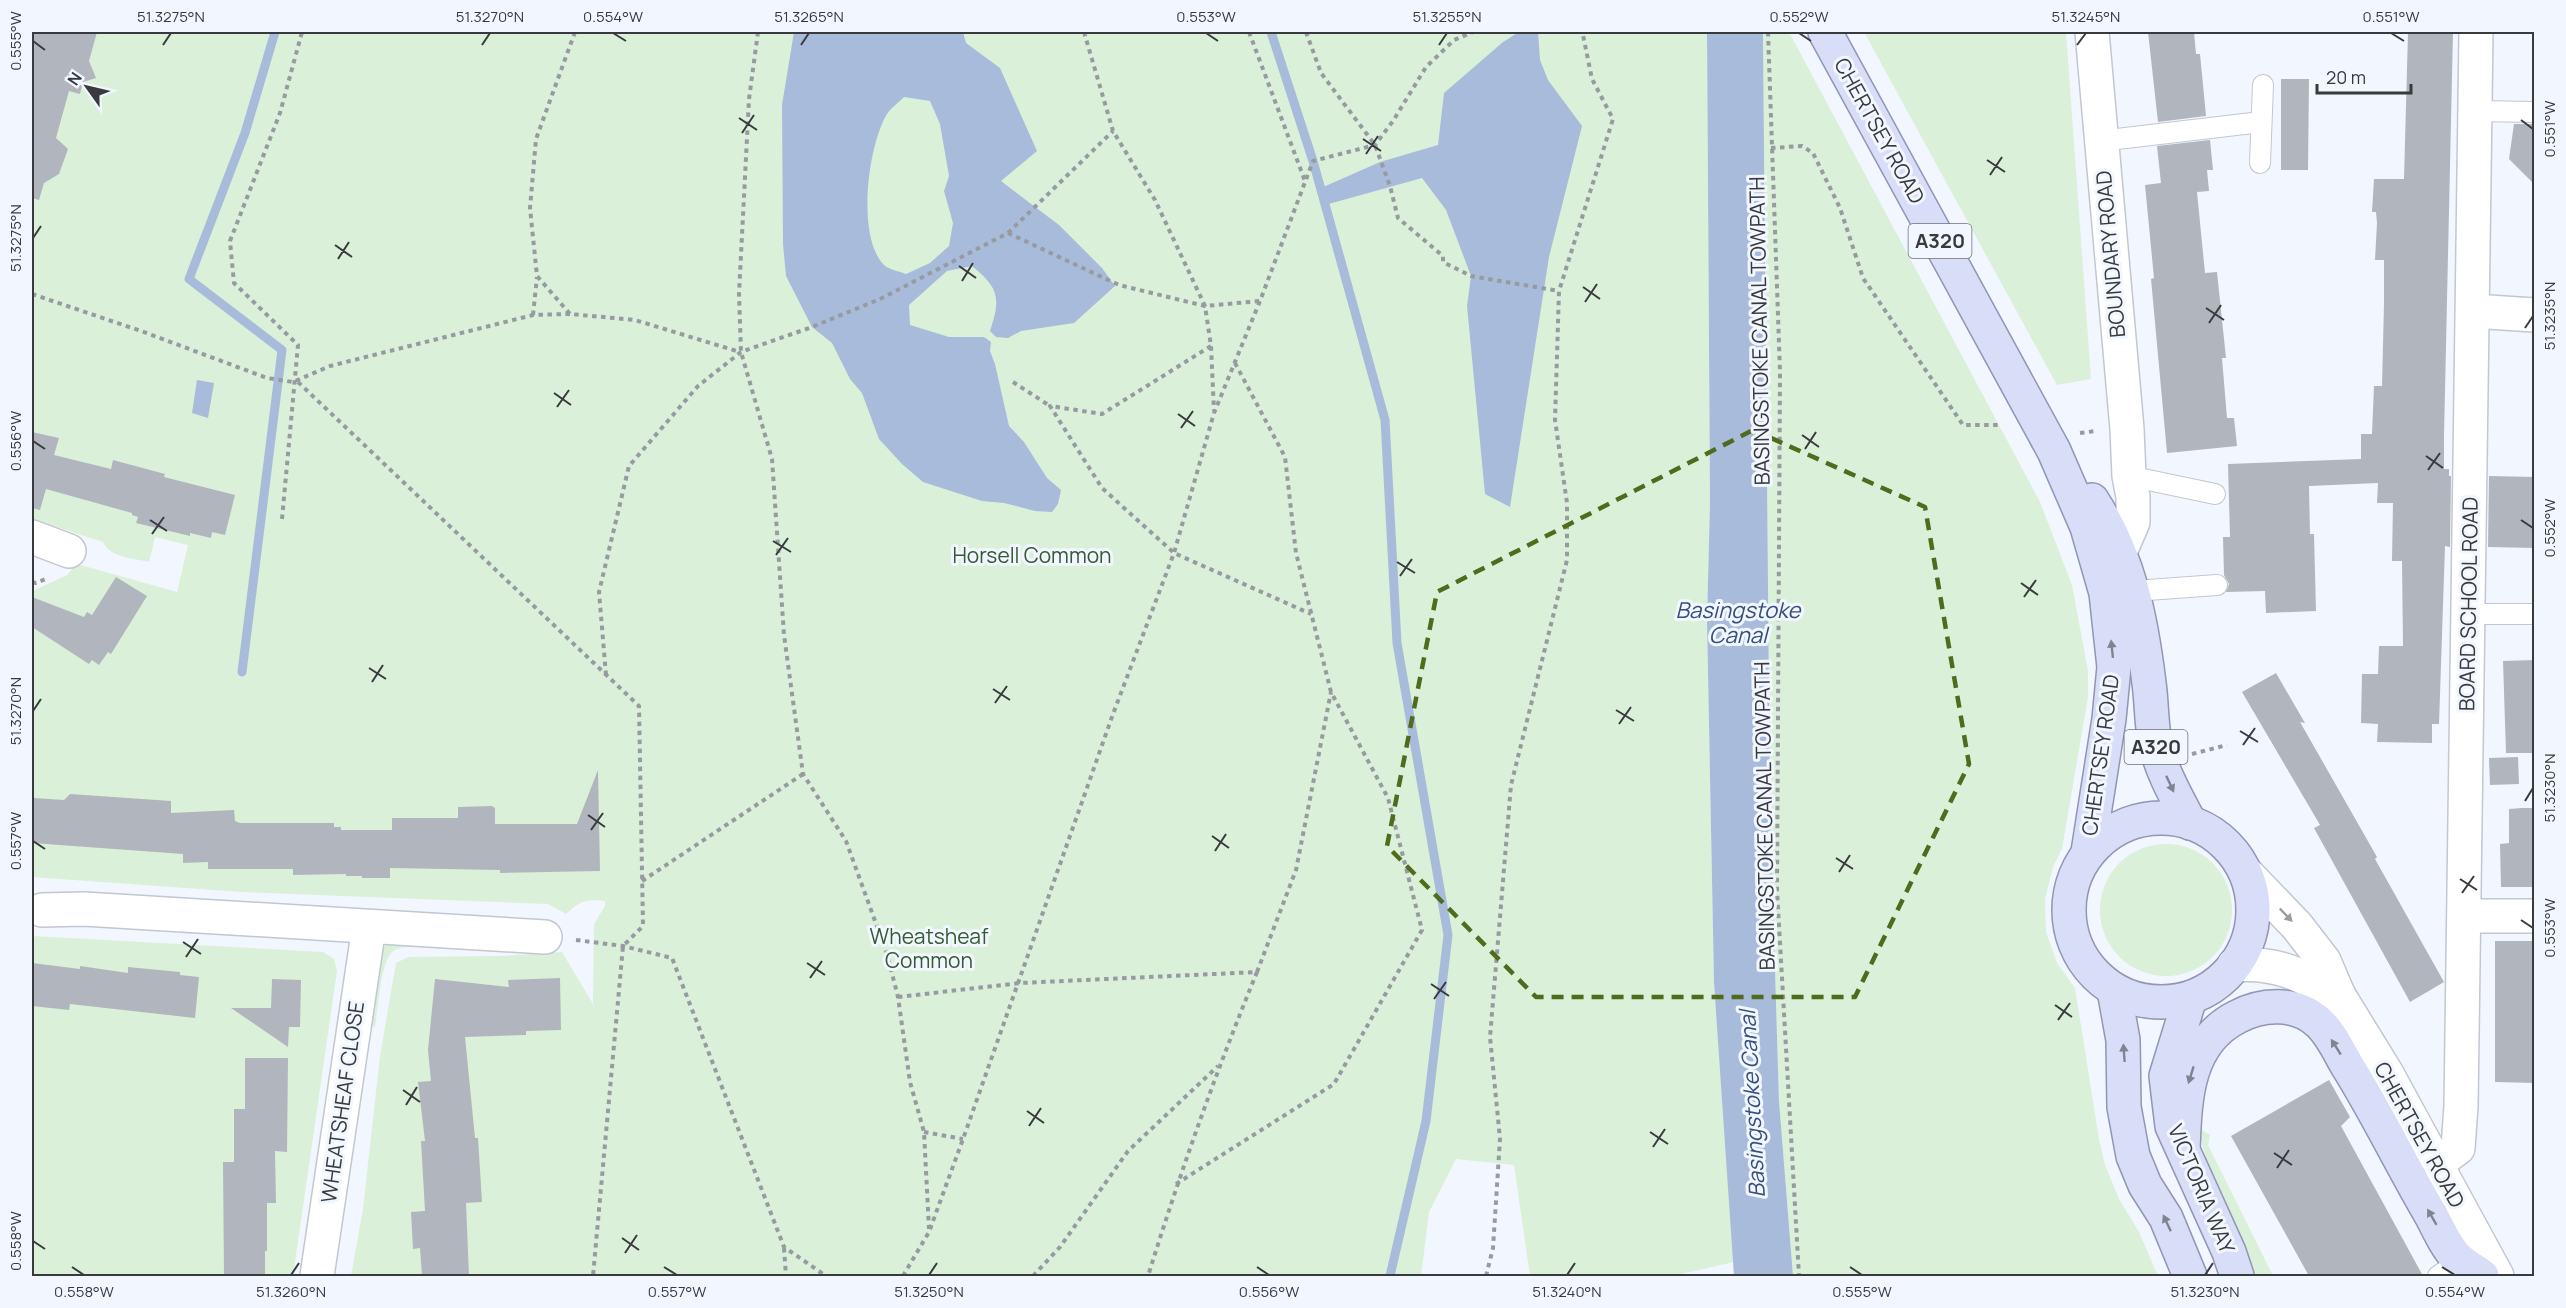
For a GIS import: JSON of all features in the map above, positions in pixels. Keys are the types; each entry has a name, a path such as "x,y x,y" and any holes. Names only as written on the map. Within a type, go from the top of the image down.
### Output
{"main road":[{"name":"CHERTSEY ROAD","path":"1825,32 2062,443 2095,521 2114,667 2109,719 2088,852"},
{"name":"CHERTSEY ROAD","path":"2095,521 2120,552 2134,591 2149,683 2156,745 2170,786 2190,822"},
{"name":"A320","path":"2155,817 2190,822 2206,829 2229,847 2246,873 2252,896 2253,920 2246,944 2234,965 2214,985 2190,998 2164,1002 2147,1001 2114,990 2093,974 2078,952 2069,927 2068,901 2074,875 2088,852 2106,834 2130,822 2155,817"},
{"name":"VICTORIA WAY","path":"2114,990 2123,1040 2124,1107 2133,1156 2145,1185 2166,1218 2190,1276"},
{"name":"VICTORIA WAY","path":"2190,998 2166,1076 2172,1126 2237,1276"},
{"path":"2183,1149 2189,1078 2196,1058 2208,1040 2221,1027 2254,1008 2271,1006 2307,1014 2326,1032 2349,1069 2446,1266 2482,1276"}],"street":[{"name":"BOUNDARY ROAD","path":"2091,32 2127,429 2128,476 2133,497 2133,522 2120,552"},
{"name":"BOARD SCHOOL ROAD","path":"2435,1165 2458,1148 2461,1106 2466,916 2476,32"},
{"path":"2473,311 2535,315"},
{"name":"BOUNDARY ROAD","path":"2095,521 2115,501 2128,476"},
{"name":"CHERTSEY ROAD","path":"2246,873 2297,926 2324,961 2339,996 2393,1085 2497,1276"},
{"path":"42,910 84,909 556,938"},
{"path":"2466,916 2535,916"},
{"name":"WHEATSHEAF CLOSE","path":"317,1276 369,927"},
{"path":"2234,965 2256,963 2280,967 2339,996"}],"lane":[{"path":"2260,163 2263,85"},
{"path":"2476,111 2535,112"},
{"path":"2100,141 2261,122"},
{"path":"2128,476 2215,494"},
{"path":"2134,591 2217,585"},
{"path":"2469,614 2535,614"}],"path":[{"path":"282,519 298,345 234,283 230,241 280,113 302,32"},
{"path":"533,315 537,276 530,208 536,139 575,32"},
{"path":"758,32 749,99 739,294 741,352 771,459 784,635 803,774 846,841 886,954 898,997 910,1082 924,1132 929,1232"},
{"path":"1084,32 1113,131 1155,200 1205,306 1211,346 1214,413"},
{"path":"1249,32 1306,182"},
{"path":"1306,32 1321,73 1375,145 1390,186 1398,218 1443,256 1443,262 1471,276 1558,291"},
{"path":"903,1276 929,1232 1020,983 1113,714 1174,553 1214,413 1260,301 1313,161 1375,145 1393,122 1426,67 1454,39 1473,32"},
{"name":"BASINGSTOKE CANAL TOWPATH","path":"1768,32 1780,372 1777,890 1799,1276"},
{"path":"1486,1276 1493,1248 1500,1139 1490,1037 1511,785 1568,560 1567,503 1555,420 1558,291 1613,119 1592,79 1583,33"},
{"path":"606,675 600,592 629,466 698,386 741,352 812,327 880,299 1008,233 1113,131"},
{"path":"1771,148 1802,146 1813,153 1840,208 1863,278 1963,425 2007,425"},
{"path":"1008,233 1119,285 1205,306 1260,301"},
{"path":"537,276 570,314"},
{"path":"32,294 141,331 267,378 294,382 330,366 533,315 570,314 635,320 741,352"},
{"path":"1013,382 1050,406 1102,414 1211,346"},
{"path":"1176,1184 1334,1084 1422,930 1388,798 1331,692 1296,553 1285,457 1234,362"},
{"path":"294,382 639,706 643,926 623,946 593,1276"},
{"path":"1050,406 1101,488 1174,553 1312,615"},
{"path":"2062,443 2106,429"},
{"path":"1148,1276 1176,1184 1296,870 1331,692"},
{"path":"2183,757 2227,745"},
{"path":"642,881 803,774"},
{"path":"556,938 623,946 672,958 784,1247 786,1276"},
{"path":"898,997 1020,983 1257,972"},
{"path":"1033,1276 1060,1247 1128,1151 1220,1064"},
{"path":"924,1132 963,1139"},
{"path":"784,1247 826,1276"}],"highlighted area":[{"path":"1753,430 1925,507 1969,764 1855,997 1536,997 1387,846 1437,592"}],"green space":[{"name":"Horsell Common","path":"32,32 1707,32 1710,502 1707,621 1714,983 1734,1262 1672,1276 1530,1276 1514,1165 1456,1159 1429,1212 1421,1276 351,1276 363,1209 380,1056 396,963 408,957 502,956 562,952 593,1004 594,924 605,906 605,901 584,902 566,914 548,904 242,892 32,877 32,589 35,590 67,575 77,564 177,592 188,545 155,537 149,562 117,554 106,547 103,542 32,519"},
{"path":"1763,32 1789,32 2040,502 2072,585 2088,671 2088,697 2062,849 2053,867 2045,899 2046,932 2057,963 2075,988 2105,1165 2119,1199 2139,1232 2158,1276 1793,1276 1779,1101 1770,805"},
{"path":"1864,32 2066,32 2091,379 2057,385"},
{"path":"2166,844 2191,849 2213,863 2227,885 2232,910 2227,935 2213,957 2191,971 2166,976 2141,971 2119,957 2105,935 2100,910 2105,885 2119,863 2141,849"},
{"path":"32,936 323,952 334,959 337,971 293,1276 32,1276"},
{"path":"393,941 505,947 509,952 488,948 405,947 395,950 385,966 375,1027 367,1025 381,949"},
{"path":"2197,1127 2210,1135 2208,1145 2273,1276 2254,1276 2225,1199 2207,1160"}],"water":[{"path":"794,32 963,32 966,43 1000,68 1037,151 1001,181 1059,225 1102,268 1115,286 1074,323 1021,331 1008,338 996,337 990,331 996,310 995,294 988,281 972,266 947,271 909,305 910,325 949,337 984,337 991,342 990,351 1009,426 1024,442 1047,478 1061,490 1058,504 1052,512 982,501 923,482 902,464 879,439 862,393 850,379 832,343 812,327 786,276 783,244 782,105","holes":["904,97 930,101 940,124 949,176 944,191 953,223 949,246 930,263 906,274 886,267 875,252 868,213 870,168 880,128 887,114"]},
{"path":"1519,32 1538,32 1540,60 1548,80 1582,126 1549,257 1510,507 1485,494 1467,306 1471,276 1446,210 1422,178 1325,205 1321,188 1380,162 1438,145 1444,93 1503,42"},
{"name":"Basingstoke Canal","path":"1707,32 1763,32 1770,805 1779,1101 1793,1276 1734,1276 1714,983 1707,621 1710,502"},
{"path":"197,380 214,383 208,418 192,413"}],"building":[{"path":"32,32 97,32 89,61 96,78 83,82 80,94 69,91 56,138 68,149 59,174 44,183 39,200 32,198"},
{"path":"2148,32 2194,32 2196,54 2200,54 2206,116 2158,122"},
{"path":"2408,32 2453,32 2444,435 2444,469 2449,469 2449,476 2451,476 2450,547 2445,546 2439,724 2432,724 2432,743 2377,742 2378,724 2361,723 2362,674 2378,674 2379,646 2403,646 2402,561 2392,561 2393,503 2377,503 2378,483 2309,486 2310,534 2314,534 2316,611 2266,613 2265,591 2226,592 2229,584 2224,575 2223,537 2230,537 2228,464 2361,459 2361,434 2372,434 2374,386 2382,386 2384,304 2384,260 2375,260 2377,223 2376,212 2372,212 2374,179 2404,179"},
{"path":"2281,79 2309,79 2308,170 2281,170"},
{"path":"2514,124 2535,124 2535,185 2509,159"},
{"path":"2210,140 2213,170 2207,170 2209,191 2197,192 2205,273 2217,272 2226,358 2222,358 2227,418 2234,418 2237,446 2167,453 2145,185 2161,183 2157,146"},
{"path":"32,432 59,438 54,455 111,469 113,460 165,474 164,477 235,495 225,535 212,532 211,538 190,533 190,536 136,523 138,517 132,513 46,489 40,510 32,508"},
{"path":"2489,476 2535,477 2535,548 2488,547"},
{"path":"116,577 147,596 111,654 108,652 99,665 92,660 89,664 32,627 32,597 84,617 87,612 92,615"},
{"path":"2535,660 2535,753 2506,753 2503,661"},
{"path":"2276,673 2305,723 2300,722 2377,857 2375,859 2444,982 2410,1002 2314,828 2320,825 2242,692"},
{"path":"2518,757 2519,784 2490,785 2489,758"},
{"path":"598,770 600,871 500,873 500,870 390,868 390,878 362,878 362,876 346,876 346,874 293,875 293,869 208,869 208,862 183,863 183,854 32,843 34,798 64,800 70,794 171,801 171,813 234,810 235,821 240,823 334,823 334,827 341,827 341,830 392,830 392,818 458,818 458,807 492,806 495,808 495,824 577,824"},
{"path":"2535,808 2535,887 2501,887 2500,844 2509,843 2509,809"},
{"path":"2495,941 2535,941 2535,1083 2495,1082"},
{"path":"32,963 80,969 80,966 128,973 128,967 180,972 180,975 199,977 195,1018 70,1004 69,1010 32,1006"},
{"path":"560,978 561,1030 526,1031 526,1035 465,1037 475,1138 478,1138 482,1202 466,1203 469,1276 422,1276 420,1248 413,1249 411,1212 425,1211 421,1141 425,1141 418,1082 431,1081 428,1050 435,979 509,987 508,980"},
{"path":"272,979 301,980 300,1027 289,1027 288,1047 231,1008 271,1008"},
{"path":"245,1058 288,1058 287,1152 275,1151 276,1203 267,1203 265,1276 224,1276 223,1162 234,1162 234,1109 245,1109"},
{"path":"2329,1080 2350,1117 2341,1126 2423,1276 2309,1276 2231,1136"}],"waterway":[{"path":"242,672 282,350 189,279 245,133 275,32"},
{"path":"1271,32 1313,161 1385,420 1397,643 1448,935 1426,1121 1390,1276"}],"park label":[{"name":"Wheatsheaf Common","path":"929,949"}]}
